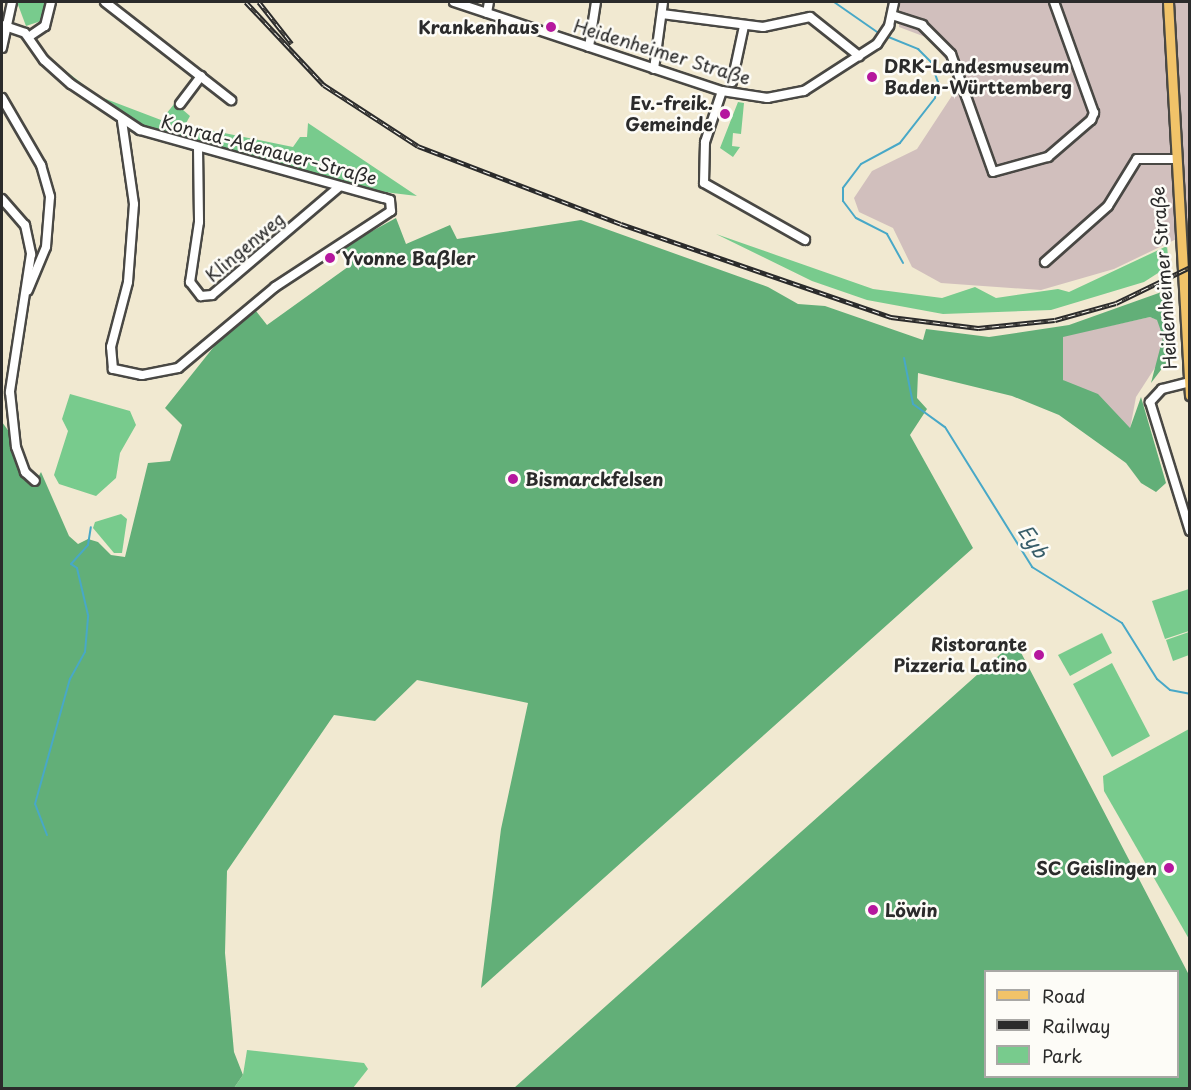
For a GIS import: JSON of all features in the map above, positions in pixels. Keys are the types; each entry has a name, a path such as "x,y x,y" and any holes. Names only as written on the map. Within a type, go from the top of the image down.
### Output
{"main road":[{"name":"Heidenheimer Straße","path":"1168,2 1173,159 1190,395"}],"street":[{"path":"2,48 4,25 12,2"},
{"path":"4,25 30,36 48,22 51,2"},
{"path":"105,2 231,100"},
{"name":"Heidenheimer Straße","path":"454,2 722,91 754,98 792,95 878,44 889,26 894,2"},
{"path":"488,14 489,2"},
{"path":"589,48 596,2"},
{"path":"654,69 663,2"},
{"path":"892,15 922,25 951,54 993,172 1029,164 1079,136 1094,113 1054,2"},
{"path":"662,14 763,27 810,17 859,56"},
{"path":"732,82 744,26"},
{"name":"Konrad-Adenauer-Straße","path":"30,36 44,60 122,121 198,148 390,200 391,212 275,287 178,368 142,375 113,369 111,347 128,282 134,204 122,121"},
{"path":"180,104 201,76"},
{"path":"722,91 705,142 704,183 805,240"},
{"path":"2,98 41,165 50,197 46,247 27,292"},
{"name":"Klingenweg","path":"198,148 199,222 190,282 201,296 212,295 340,186"},
{"name":"Heidenheimer Straße","path":"1045,262 1108,206 1137,159 1173,159"},
{"path":"2,199 25,225 31,254 10,392 16,447 25,472 35,481"},
{"path":"1188,382 1162,389 1150,402 1190,531"}],"shaded area":[{"path":"900,2 1189,2 1189,233 1114,269 1041,290 941,283 912,267 893,228 859,212 854,198 872,171 917,149 957,88 947,61 928,38 899,27"},
{"path":"1150,317 1158,320 1163,337 1158,363 1136,397 1130,429 1063,380 1063,336"}],"green space":[{"path":"17,2 48,2 44,20 26,26"},
{"path":"57,64 98,96 161,120 175,103 190,116 185,125 293,147 300,137 307,137 308,123 417,196 376,191 145,126 80,88"},
{"path":"738,102 744,103 741,134 733,133 732,146 740,147 733,157 720,148"},
{"path":"396,218 406,244 450,225 457,239 581,220 768,287 798,304 825,306 923,340 926,329 989,337 1069,325 1170,289 1173,354 1151,383 1163,337 1157,320 1150,317 1063,337 1063,380 1098,394 1130,428 1141,397 1166,483 1156,492 1141,483 1126,463 1059,415 1012,396 918,373 917,398 927,409 910,435 973,548 481,988 501,829 528,703 417,680 375,721 334,715 227,871 225,953 234,1052 243,1075 234,1088 2,1088 2,422 10,433 24,480 35,483 41,472 69,536 78,544 88,539 98,542 111,555 125,557 148,463 170,461 182,425 165,408 224,334 256,311 267,325 352,264 343,247"},
{"path":"716,234 873,289 942,298 975,287 996,298 1058,289 1069,292 1167,246 1169,266 1144,282 1051,310 943,314 867,300 812,281"},
{"path":"70,394 130,411 136,425 120,453 116,478 96,496 59,484 54,475 68,431 62,419"},
{"path":"121,514 127,519 122,553 114,553 93,528 95,522"},
{"path":"1189,589 1189,631 1165,639 1152,601"},
{"path":"1189,632 1189,655 1173,661 1166,640"},
{"path":"1102,633 1112,653 1070,676 1058,655"},
{"path":"1015,641 1189,975 1189,1088 514,1088"},
{"path":"1112,663 1150,736 1112,757 1073,684"},
{"name":"SC Geislingen","path":"1189,729 1189,939 1104,791 1103,776"},
{"path":"247,1050 364,1063 368,1069 353,1088 234,1088 243,1075"}],"waterway":[{"name":"Eyb","path":"834,2 880,34"},
{"name":"Eyb","path":"886,36 918,49 931,62 938,82 935,98 900,143 861,164 843,188 843,201 856,218 887,234 903,263"},
{"name":"Eyb","path":"904,358 913,404 945,427 1032,567 1122,623 1157,679 1170,690 1190,694"},
{"path":"47,835 35,804 70,679 85,652 88,615 77,568 71,564 88,545 91,527"}],"railway":[{"path":"246,2 324,85 418,146 621,224 891,317 978,328 1055,320 1116,303 1190,267"},
{"path":"259,2 292,44"}],"place":[{"name":"Krankenhaus","path":"551,27"},
{"name":"DRK-Landesmuseum Baden-Württemberg","path":"872,77"},
{"name":"Ev.-freik. Gemeinde","path":"725,114"},
{"name":"Yvonne Baßler","path":"330,258"},
{"name":"Bismarckfelsen","path":"513,479"},
{"name":"Ristorante Pizzeria Latino","path":"1039,655"},
{"name":"SC Geislingen","path":"1169,868"},
{"name":"Löwin","path":"873,910"}]}
